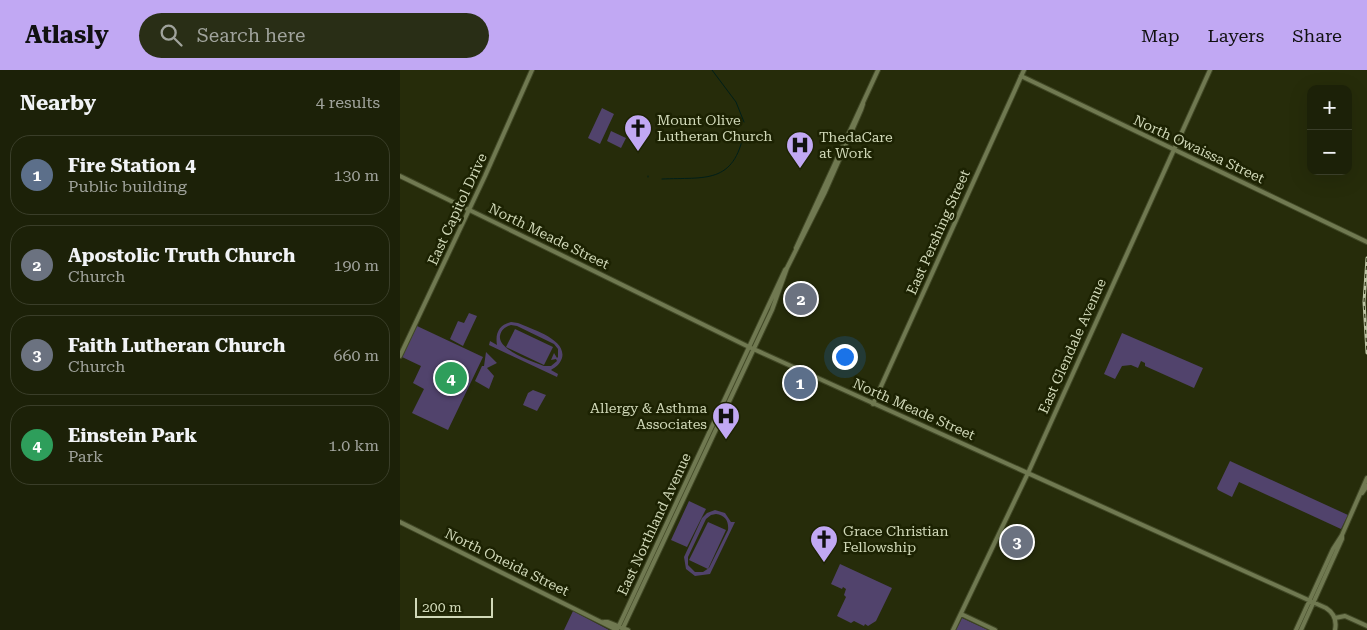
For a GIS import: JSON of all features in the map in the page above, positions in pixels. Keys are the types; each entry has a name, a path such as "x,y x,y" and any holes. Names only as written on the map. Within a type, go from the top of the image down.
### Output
{"street":[{"name":"East Capitol Drive","path":"400,356 532,70"},
{"name":"East Northland Avenue","path":"619,629 752,348 785,270 828,185 878,70"},
{"name":"East Pershing Street","path":"873,404 1024,70"},
{"name":"East Glendale Avenue","path":"953,630 1028,473 1210,70"},
{"name":"North Owaissa Street","path":"1021,76 1367,242"},
{"name":"North Meade Street","path":"400,176 752,348 1312,601 1330,610 1335,618 1346,616 1367,626"},
{"path":"1362,493 1367,478"},
{"path":"1296,630 1312,601 1367,486"},
{"name":"North Oneida Street","path":"400,522 604,622 607,626 628,630"},
{"path":"1301,630 1329,556 1342,535"},
{"path":"1329,556 1330,564"},
{"path":"961,614 995,630"},
{"path":"1335,618 1336,630"}],"shaded area":[{"path":"602,108 614,114 600,144 588,138"},
{"path":"611,131 626,138 621,148 607,141"},
{"path":"469,313 477,316 463,346 450,339 458,321 464,323"},
{"path":"511,322 531,328 554,340 559,345 562,351 562,358 558,365 551,370 558,374 557,377 489,345 490,341 497,345 499,330 503,325","holes":["511,325 517,326 554,344 558,349 558,357 554,353 551,360 556,359 557,361 551,366 544,366 517,355 504,346 501,341 501,332"]},
{"path":"417,326 483,357 448,430 412,413 424,389 413,383 421,366 402,357"},
{"path":"515,329 553,347 544,365 506,347"},
{"path":"1122,333 1203,368 1194,388 1145,366 1145,363 1141,361 1138,368 1131,365 1122,366 1115,379 1104,374"},
{"path":"486,352 497,363 487,368 494,376 489,389 475,381 482,366 484,366"},
{"path":"533,390 546,395 537,411 523,405 528,393"},
{"path":"1230,461 1348,515 1341,529 1239,482 1232,497 1218,490 1217,488"},
{"path":"689,501 706,509 687,547 671,540"},
{"path":"715,510 725,513 731,522 735,522 710,574 695,576 686,569 684,557 702,518 707,513","holes":["716,514 726,519 728,530 709,568 703,572 695,572 688,565 688,557 706,519"]},
{"path":"708,522 726,530 708,569 689,560"},
{"path":"840,564 892,588 876,621 868,626 854,621 851,623 837,616 846,597 844,595 846,589 831,584"},
{"path":"573,611 609,630 564,630"},
{"path":"962,618 988,630 956,630"}],"waterway":[{"path":"712,70 736,102 744,122"},
{"path":"662,179 704,177 715,175 725,170 733,161 744,132"}],"railway":[{"path":"1367,258 1364,302 1367,353"}],"place":[{"name":"Mount Olive Lutheran Church","path":"638,152"},
{"name":"ThedaCare at Work","path":"800,169"},
{"name":"Apostolic Truth Church","path":"801,299"},
{"name":"Einstein Park","path":"451,378"},
{"name":"Fire Station 4","path":"800,383"},
{"name":"Allergy & Asthma Associates","path":"726,440"},
{"name":"Faith Lutheran Church","path":"1017,542"},
{"name":"Grace Christian Fellowship","path":"824,563"}]}
